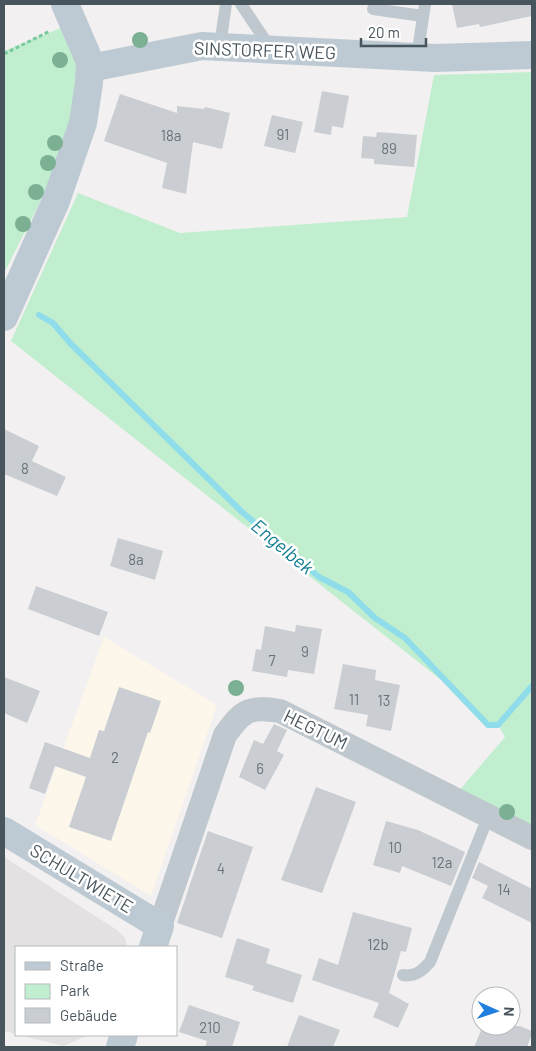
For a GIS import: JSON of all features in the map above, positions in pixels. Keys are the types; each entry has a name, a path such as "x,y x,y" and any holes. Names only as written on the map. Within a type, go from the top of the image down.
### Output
{"street":[{"path":"4,316 35,250 66,173 83,123 90,68 87,52 69,12"},
{"name":"SINSTORFER WEG","path":"90,68 114,65 189,47 220,46 417,57 532,56"},
{"name":"HEGTUM","path":"157,936 225,735 239,716 258,707 280,711 532,838"},
{"name":"SCHULTWIETE","path":"4,831 157,936"}],"lane":[{"path":"220,46 226,4"},
{"path":"240,4 271,49"},
{"path":"373,9 424,10 417,57"},
{"path":"402,975 409,976 421,972 430,962 488,817"}],"path":[{"path":"4,54 69,12"}],"shaded area":[{"path":"104,637 217,705 151,896 35,825"},
{"path":"4,857 117,930 125,938 127,946 15,946 15,1034 4,1031"},
{"path":"23,1036 86,1036 64,1046"}],"green space":[{"path":"61,28 83,73 61,161 4,273 4,51"},
{"path":"532,72 532,837 452,799 505,737 498,725 488,725 450,687 11,341 78,193 180,233 407,217 434,75"}],"building":[{"path":"452,4 532,4 532,16 480,27 479,24 457,28"},
{"path":"322,91 349,96 343,128 332,126 331,135 314,132"},
{"path":"120,94 177,113 177,106 204,109 205,107 230,113 222,149 193,142 186,194 162,188 167,163 104,141"},
{"path":"272,115 303,122 295,153 264,146"},
{"path":"377,132 417,135 414,167 374,164 374,159 361,158 363,136 376,137"},
{"path":"4,429 39,446 32,461 66,477 57,496 4,474"},
{"path":"118,538 163,551 155,580 110,566"},
{"path":"36,586 108,612 99,636 28,609"},
{"path":"296,625 322,629 314,674 288,670 287,677 252,671 256,649 261,650 265,626 295,632"},
{"path":"343,664 376,670 375,680 400,685 391,731 366,726 368,715 334,709"},
{"path":"4,677 40,691 27,723 4,713"},
{"path":"119,687 161,701 150,733 148,732 111,841 69,827 86,777 55,766 45,794 29,788 45,742 90,758 99,730 104,731"},
{"path":"274,724 287,730 277,751 284,755 265,790 239,777 254,740 263,744"},
{"path":"316,787 356,802 322,893 281,880"},
{"path":"386,821 418,830 465,852 451,886 402,866 400,873 373,865"},
{"path":"208,831 253,847 222,938 177,923"},
{"path":"479,862 532,889 532,923 482,898 488,886 472,878"},
{"path":"353,912 412,928 406,952 401,951 389,993 409,1004 398,1028 373,1017 379,1003 312,980 319,958 338,965"},
{"path":"237,938 270,949 266,963 302,975 293,1003 252,990 254,986 225,977"},
{"path":"189,1005 240,1022 232,1047 205,1047 207,1041 179,1032"},
{"path":"299,1015 340,1030 333,1047 287,1047"},
{"path":"521,1026 532,1031 527,1047 474,1047 479,1036 521,1036"}],"waterway":[{"name":"Engelbek","path":"39,315 53,323 71,344 242,512 319,577 348,592 375,618 405,638 488,725 498,725 532,686"}]}
